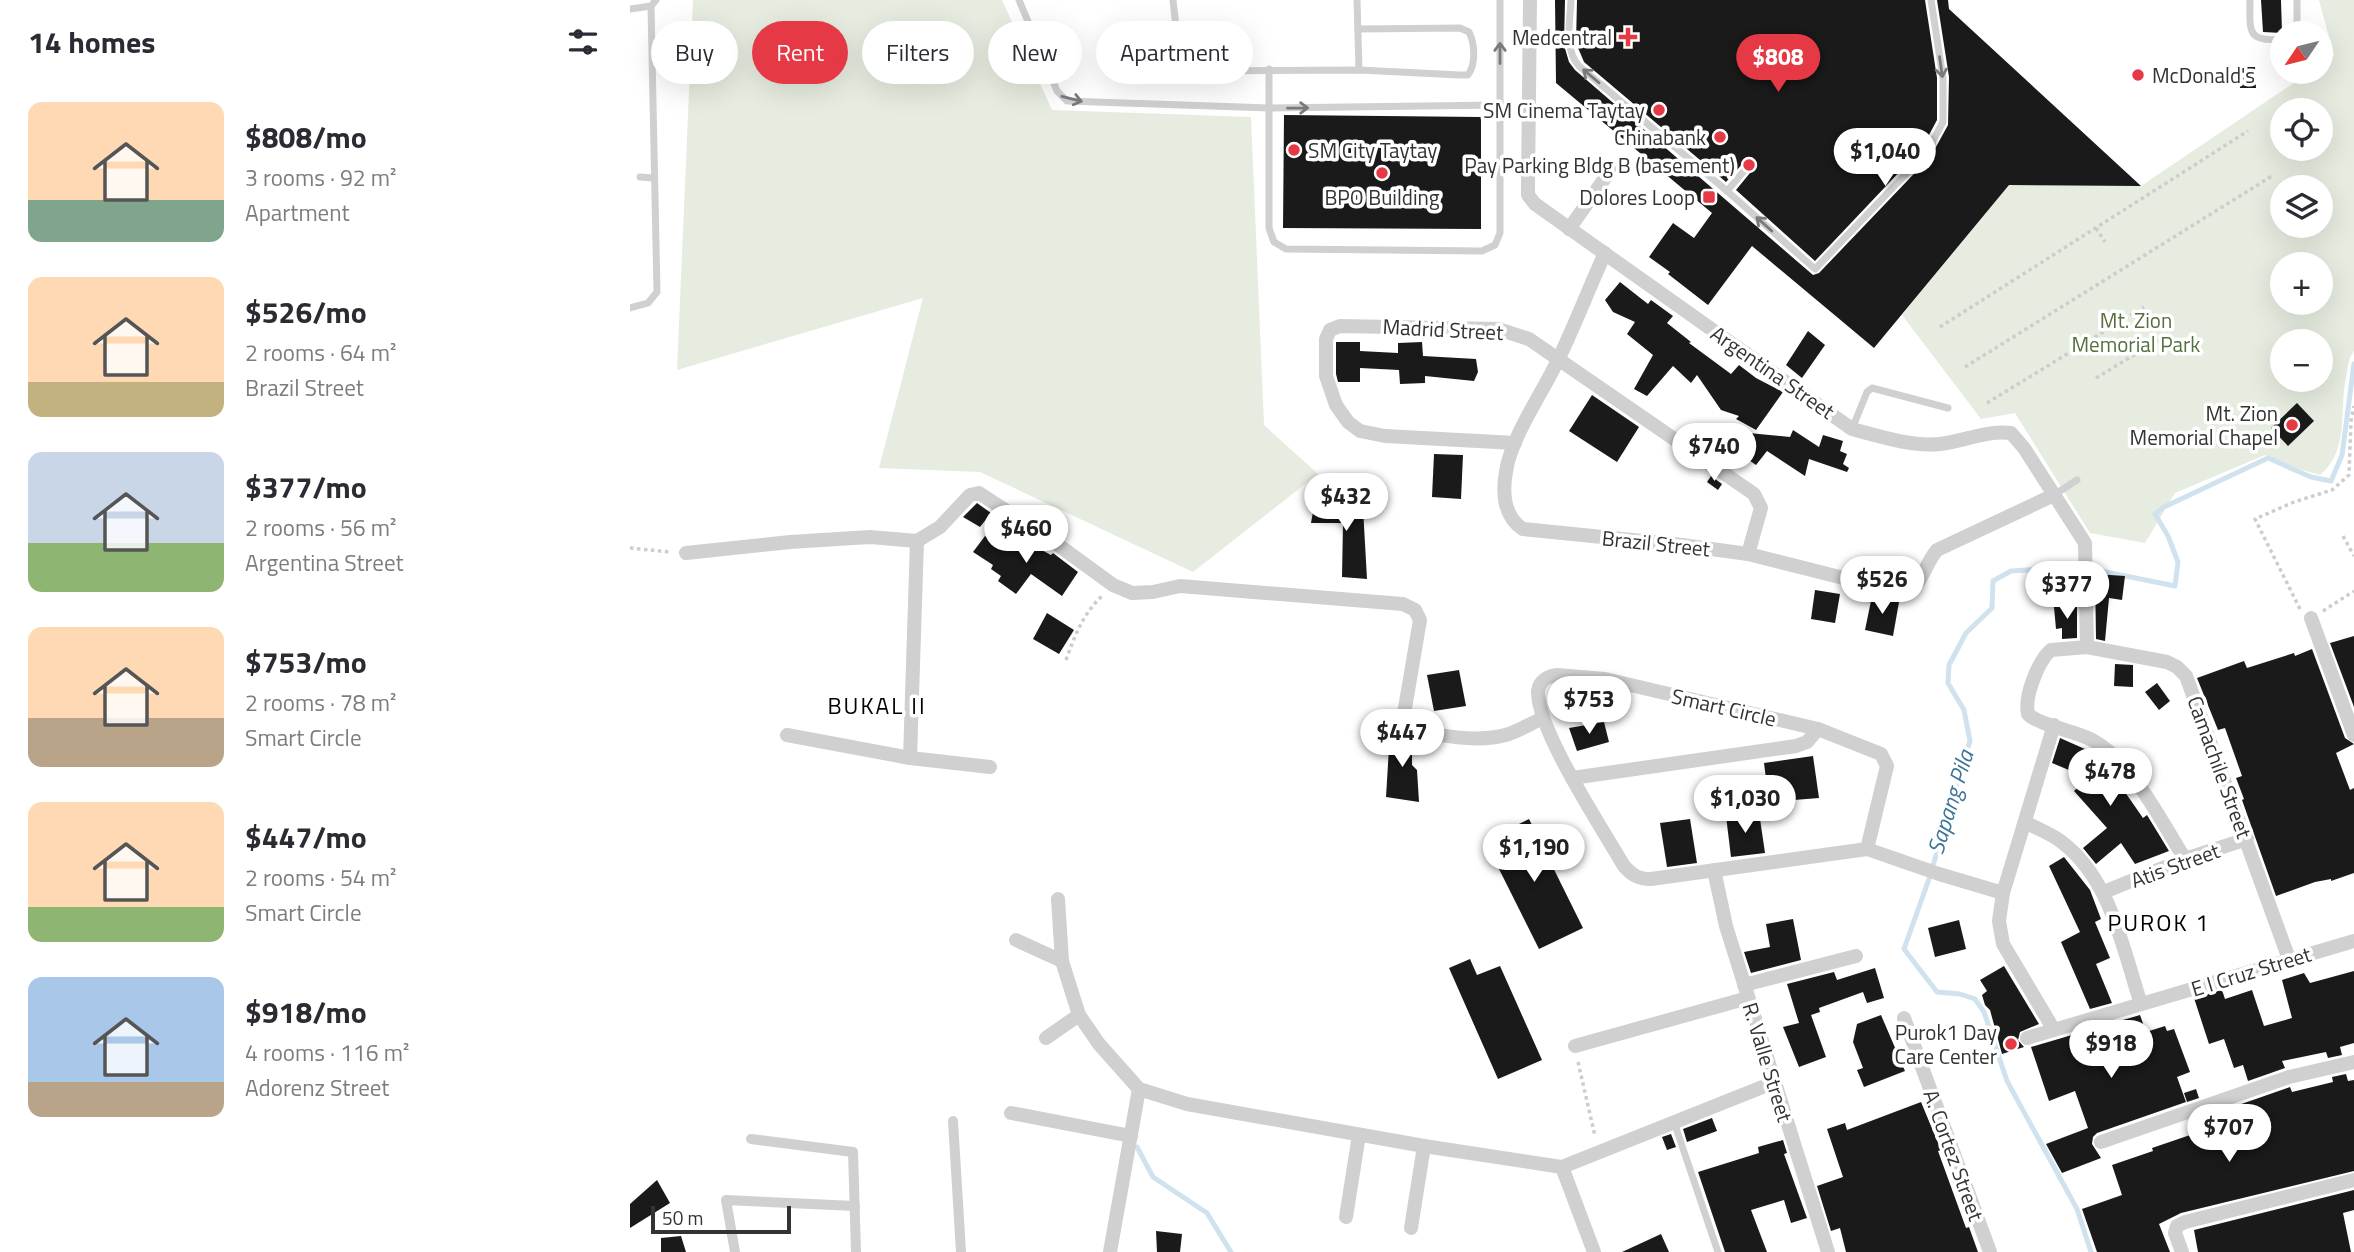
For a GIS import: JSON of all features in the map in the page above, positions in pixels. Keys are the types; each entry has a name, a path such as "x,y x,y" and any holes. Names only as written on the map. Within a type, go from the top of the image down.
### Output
{"street":[{"name":"Argentina Street","path":"1530,0 1528,195 1535,204 1852,429 1886,439 1938,444 1997,431 2011,433 2024,448 2085,543 2087,647"},
{"path":"1569,229 1610,171"},
{"name":"Brazil Street","path":"1605,253 1558,360 1516,443 1506,471 1505,501 1514,524 1523,529 1748,554 1907,594 1915,589 1937,550 2054,495"},
{"name":"Madrid Street","path":"1516,443 1385,436 1360,431 1348,422 1336,405 1326,376 1326,339 1330,330 1340,326 1499,329 1529,339 1754,494 1761,508 1748,554"},
{"path":"686,554 790,542 870,537 917,541 940,527 970,495 979,493 1113,585 1132,593 1180,586 1403,604 1415,610 1420,620 1404,715 1407,726 1426,734 1490,738 1510,734 1544,718"},
{"path":"910,758 917,541"},
{"path":"2311,618 2354,735"},
{"name":"Camachile Street","path":"2054,725 2035,720 2026,710 2039,665 2051,650 2087,647 2167,662 2177,667 2186,676 2290,959"},
{"name":"Smart Circle","path":"1549,676 1605,679 1818,729 1881,754 1887,762 1867,849 1651,879 1631,875 1572,778 1544,718 1538,691 1541,682 1549,676"},
{"path":"2054,1030 2003,944 1998,921 2003,893 2054,725 2093,740 2116,757 2136,782 2185,859"},
{"path":"1572,778 1796,746 1807,742 1818,729"},
{"path":"787,735 910,758 990,768"},
{"path":"2025,822 2060,841 2092,872 2104,892 2141,1004"},
{"name":"Atis Street","path":"2104,892 2185,859 2247,839"},
{"path":"1867,849 2003,893"},
{"name":"R. Valle Street","path":"1714,870 1726,926 1828,1252"},
{"path":"1058,899 1062,961 1079,1015 1099,1044 1139,1089 1187,1104 1424,1146 1562,1167 1775,1082"},
{"path":"1016,940 1062,961"},
{"name":"E I Cruz Street","path":"2027,1038 2354,941"},
{"path":"1575,1046 1856,956"},
{"path":"1046,1038 1079,1015"},
{"name":"A. Cortez Street","path":"1904,1018 1990,1252"},
{"path":"2101,1142 2289,1077 2354,1062"},
{"path":"1110,1252 1139,1089"},
{"path":"1011,1113 1130,1136"},
{"path":"953,1121 961,1252"},
{"path":"1346,1217 1359,1135"},
{"path":"751,1139 853,1152 856,1252"},
{"path":"1411,1228 1424,1146"},
{"path":"1562,1167 1594,1252"},
{"path":"2182,1252 2175,1233 2177,1226 2185,1222 2354,1180"},
{"path":"735,1252 726,1200 855,1206"}],"lane":[{"path":"1018,0 1057,91 1067,101 1269,108 1501,105"},
{"path":"1173,0 1180,62 1183,68 1189,71 1359,70 1468,75 1473,67 1472,39 1469,32 1460,28 1358,29"},
{"path":"1357,0 1359,70"},
{"path":"1269,69 1269,228 1274,242 1286,249 1482,251 1495,244 1500,233 1500,0"},
{"path":"1571,0 1572,59 1815,270 1927,152 1943,122 1942,78 1931,0"},
{"path":"2250,0 2250,31 2255,37 2270,40"},
{"path":"2297,0 2297,21"},
{"path":"630,9 653,3 657,292 648,303 630,308"},
{"path":"1727,191 1749,165"},
{"path":"640,177 654,177"},
{"path":"1852,429 1867,392 1872,388 1948,408"},
{"path":"2054,495 2077,480"},
{"path":"1674,1122 1718,1252"}],"path":[{"path":"1940,327 2248,131"},
{"path":"1965,368 2270,177"},
{"path":"2096,228 2105,242"},
{"path":"1987,403 2144,307"},
{"path":"2096,378 2162,338"},
{"path":"2354,406 2348,475 2332,490 2294,502 2255,519 2302,612 2311,618 2354,592"},
{"path":"2343,536 2354,556"},
{"path":"630,548 686,554"},
{"path":"1066,660 1078,628 1091,606 1113,585"},
{"path":"1575,1046 1599,1154"}],"green space":[{"path":"693,0 1002,0 1012,21 988,21 988,84 1040,84 1052,110 1251,117 1264,425 1318,474 1193,572 980,472 879,468 923,298 677,370 689,84 738,84 738,21 692,21"},
{"name":"Mt. Zion Memorial Park","path":"2319,0 2354,0 2354,351 2348,366 2340,441 2330,465 2320,475 2286,465 2265,455 2175,493 2145,543 2090,533 2015,413 1981,419 1902,315 2009,185 2141,186 2270,99 2270,161 2333,161 2333,98 2271,98 2292,84 2333,84 2333,21 2325,21"}],"building":[{"path":"1555,0 1565,0 1564,45 1569,62 1575,70 1813,275 1819,273 1931,156 1948,125 1949,77 1937,0 1948,0 1949,9 2141,186 2009,185 1874,348 1752,246 1708,305 1649,257 1673,223 1694,238 1712,213 1556,83"},
{"path":"1577,0 1925,0 1937,78 1937,120 1922,148 1815,261 1736,190 1754,168 1753,161 1745,161 1726,182 1584,62 1576,43"},
{"path":"2261,0 2281,0 2282,21 2270,21 2270,32 2263,32"},
{"path":"2239,67 2255,67 2256,88 2240,88"},
{"name":"BPO Building","path":"1284,115 1481,117 1481,229 1283,228"},
{"path":"1620,282 1648,304 1651,300 1673,316 1667,323 1731,374 1739,365 1756,378 1783,392 1756,430 1736,419 1739,416 1721,410 1697,375 1691,383 1673,366 1647,396 1634,389 1653,355 1627,334 1635,322 1613,312 1605,300"},
{"path":"1808,331 1825,345 1802,378 1786,365"},
{"path":"1336,342 1360,342 1360,351 1398,353 1398,343 1422,342 1423,356 1476,359 1478,372 1474,381 1425,376 1425,383 1400,384 1399,370 1360,368 1360,382 1338,382"},
{"path":"1592,395 1639,427 1617,462 1569,431"},
{"name":"Mt. Zion Memorial Chapel","path":"2297,403 2314,421 2288,446 2271,428"},
{"path":"1793,430 1819,447 1823,435 1843,441 1840,451 1847,454 1843,464 1849,468 1847,472 1809,459 1805,476 1767,451 1756,465 1743,456 1734,468 1722,460 1741,434 1738,432 1790,437"},
{"path":"1434,454 1463,455 1461,499 1432,497"},
{"path":"1711,476 1722,484 1718,490 1707,482"},
{"path":"1316,495 1363,508 1367,579 1342,577 1343,523 1311,523"},
{"path":"977,503 991,513 980,527 963,517"},
{"path":"1013,535 1051,555 1053,553 1078,572 1062,596 1031,574 1016,594 998,581 1001,576 991,569 993,565 973,552 985,536 1005,547"},
{"path":"2095,574 2125,576 2122,600 2109,598 2105,641 2096,639"},
{"path":"1815,590 1840,594 1835,623 1811,619"},
{"path":"1872,596 1899,602 1893,636 1865,630"},
{"path":"2077,605 2077,638 2062,639 2062,628 2056,629 2054,607"},
{"path":"1047,613 1074,630 1059,654 1033,639"},
{"path":"2354,636 2354,707 2330,643"},
{"path":"2312,649 2345,738 2354,744 2336,753 2350,790 2354,788 2354,873 2331,881 2315,882 2276,896 2242,800 2244,799 2236,778 2242,776 2225,728 2218,730 2197,678 2244,661 2247,668"},
{"path":"2115,664 2133,665 2133,687 2114,686"},
{"path":"1459,670 1466,706 1434,711 1427,675"},
{"path":"2157,683 2170,701 2159,710 2145,692"},
{"path":"1604,722 1609,742 1577,751 1569,728"},
{"path":"1390,731 1412,737 1412,765 1417,770 1419,802 1386,797"},
{"path":"2060,738 2094,753 2122,783 2120,785 2143,818 2147,815 2169,851 2135,864 2121,843 2096,864 2083,848 2107,828 2074,791 2088,778 2052,763"},
{"path":"1813,756 1819,798 1769,802 1764,763"},
{"path":"1759,812 1765,853 1731,857 1726,816"},
{"path":"1529,819 1583,928 1539,949 1485,841"},
{"path":"1690,819 1697,863 1667,867 1660,823"},
{"path":"2064,857 2090,890 2101,919 2095,922 2110,958 2096,964 2112,1003 2090,1009 2061,942 2080,932 2049,866"},
{"path":"1793,919 1801,960 1751,973 1744,952 1770,947 1766,924"},
{"path":"1959,920 1966,949 1935,957 1928,928"},
{"path":"1470,959 1477,975 1500,966 1542,1060 1498,1079 1449,968"},
{"path":"2004,966 2039,1024 2020,1032 2018,1040 2024,1047 2002,1054 1990,1010 1982,995 1987,991 1980,980"},
{"path":"1875,968 1884,998 1867,1003 1863,992 1819,1008 1820,1012 1811,1015 1826,1057 1799,1067 1783,1027 1799,1023 1787,984 1834,972 1837,980"},
{"path":"2354,971 2354,1043 2340,1047 2342,1055 2328,1058 2326,1052 2282,1061 2285,1068 2248,1081 2243,1065 2234,1068 2224,1039 2209,1044 2194,998 2222,990 2225,999 2252,990 2264,1026 2292,1018 2282,980 2304,973 2310,983"},
{"path":"1881,1015 1905,1071 1864,1087 1857,1070 1863,1068 1853,1042 1857,1024"},
{"path":"2140,1015 2146,1032 2165,1026 2167,1031 2174,1029 2190,1072 2177,1077 2186,1102 2097,1133 2092,1144 2101,1158 2062,1173 2046,1144 2088,1128 2075,1091 2049,1101 2031,1047"},
{"path":"2346,1074 2348,1081 2354,1080 2354,1171 2181,1213 2159,1224 2170,1252 2097,1252 2082,1209 2122,1195 2112,1165 2196,1133 2192,1121 2205,1116 2211,1133 2235,1125 2230,1108 2290,1087 2292,1092 2333,1082 2332,1077"},
{"path":"2196,1089 2199,1098 2187,1102 2184,1093"},
{"path":"1921,1102 1941,1150 1938,1151 1966,1228 1969,1227 1978,1252 1846,1252 1840,1228 1831,1231 1817,1186 1843,1177 1827,1129 1845,1123 1847,1130"},
{"path":"1712,1118 1717,1131 1687,1142 1683,1129"},
{"path":"1671,1134 1676,1147 1667,1150 1662,1137"},
{"path":"1783,1140 1787,1153 1784,1154 1807,1218 1791,1223 1784,1200 1751,1210 1767,1252 1725,1252 1698,1172 1759,1153 1758,1147"},
{"path":"657,1180 670,1203 630,1228 630,1204"},
{"path":"2354,1190 2354,1210 2343,1213 2351,1252 2198,1252 2194,1230"},
{"path":"1156,1231 1182,1234 1180,1252 1157,1252"},
{"path":"1661,1234 1669,1252 1622,1252"},
{"path":"681,1236 686,1252 661,1252 661,1238"}],"waterway":[{"name":"Sapang Pila","path":"2091,1252 2077,1209 2007,1081 1984,1012 1975,999 1960,994 1937,992 1904,949 1929,879 1970,741 1964,710 1948,683 1949,665 1966,633 1992,608 1993,581 2011,571 2056,568 2096,570 2175,586 2178,562 2168,536 2155,514 2164,507 2268,458 2311,477 2331,481 2342,455 2354,364"},
{"path":"1137,1147 1153,1177 1207,1213 1231,1252"}],"place":[{"name":"Medcentral","path":"1628,37"},
{"name":"McDonald's","path":"2138,75"},
{"name":"SM Cinema Taytay","path":"1659,110"},
{"name":"Chinabank","path":"1720,137"},
{"name":"SM City Taytay","path":"1294,150"},
{"name":"Pay Parking Bldg B (basement)","path":"1749,165"},
{"name":"BPO Building","path":"1382,173"},
{"name":"Dolores Loop","path":"1709,197"},
{"name":"Mt. Zion Memorial Chapel","path":"2292,425"},
{"name":"Purok1 Day Care Center","path":"2011,1044"}],"district":[{"name":"BUKAL II","path":"877,705"},
{"name":"PUROK 1","path":"2159,922"}]}
